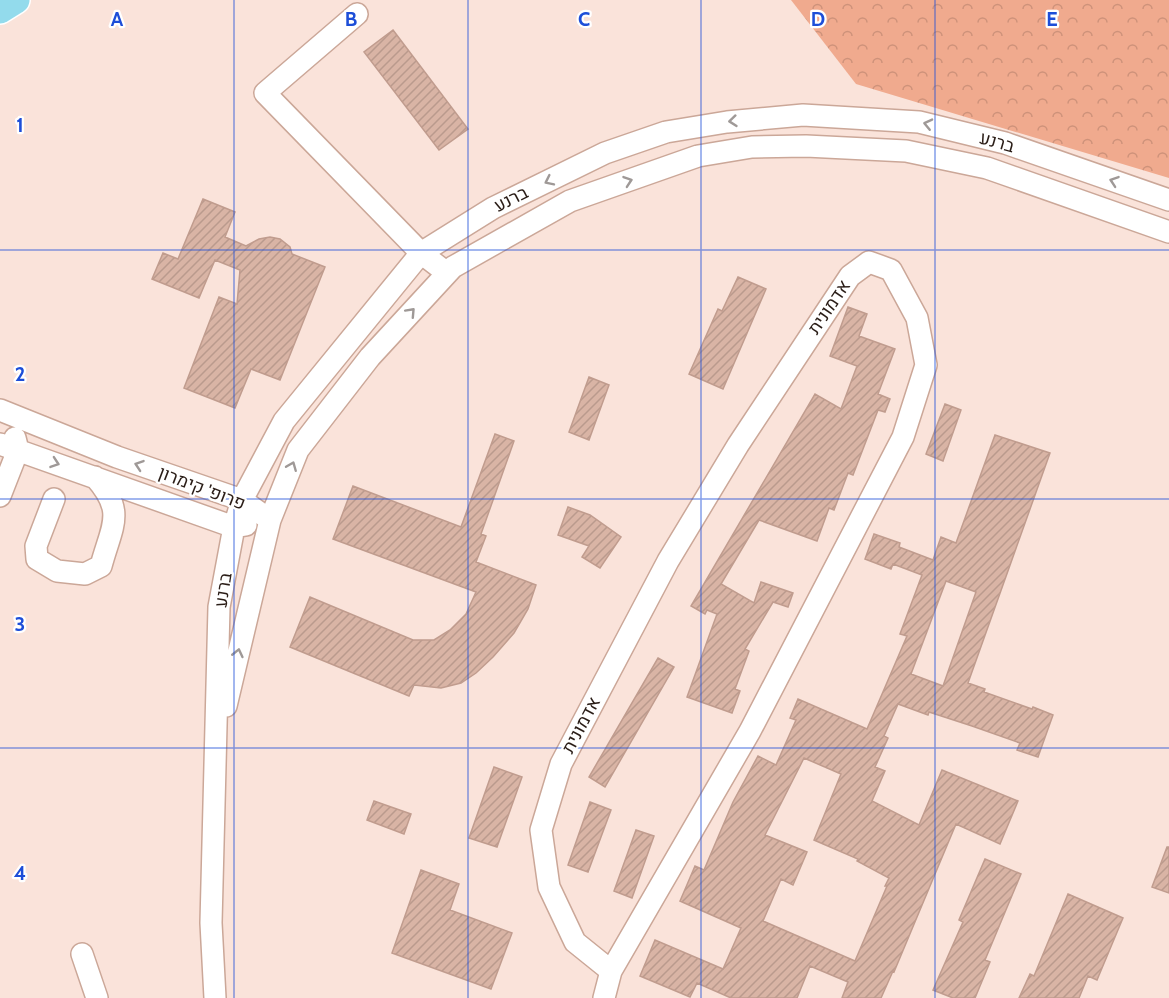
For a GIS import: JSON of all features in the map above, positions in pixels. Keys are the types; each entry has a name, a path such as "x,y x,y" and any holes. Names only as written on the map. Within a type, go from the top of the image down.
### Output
{"main road":[{"path":"0,10 16,0"}],"street":[{"path":"357,14 265,93 421,253 447,273"},
{"name":"ברנע","path":"215,998 211,923 219,607 234,527 242,500 284,421 421,253 503,203 605,153 666,132 727,122 803,115 919,122 1005,143 1169,200"},
{"path":"886,120 887,150"},
{"name":"ברנע","path":"214,772 232,675 270,520 298,450 370,357 453,267 570,201 698,156 752,147 806,146 906,151 987,168 1169,232"},
{"name":"אדמונית","path":"604,998 610,971 750,731 903,437 926,365 917,318 891,270 869,262 850,276 738,445 674,552 561,764 541,830 549,887 575,942 610,971"},
{"path":"0,496 9,447 4,416"},
{"name":"פרופ' קימרון","path":"4,416 242,500 270,520"},
{"name":"פרופ' קימרון","path":"9,447 234,527 270,520"},
{"path":"54,500 36,546 38,559 57,571 85,574 101,566 116,512 109,493 95,477"},
{"path":"82,954 97,998"}],"green space":[{"path":"791,0 1169,0 1169,178 856,84"}],"building":[{"path":"393,30 468,129 439,150 364,52"},
{"path":"203,199 235,212 225,237 246,246 259,239 270,237 280,239 290,247 292,254 325,267 280,380 251,369 235,408 184,388 219,297 237,304 240,270 215,260 199,298 152,279 163,253 178,259"},
{"path":"738,277 766,289 723,389 689,374 718,309 722,311"},
{"path":"848,307 867,314 859,336 895,349 878,394 890,399 885,412 878,410 853,475 848,473 834,510 829,508 817,541 759,520 721,584 754,603 761,582 793,593 788,607 773,602 745,649 749,651 735,689 740,691 732,713 687,697 717,614 707,610 705,614 691,606 815,394 841,409 857,366 830,356"},
{"path":"589,377 609,385 589,440 569,432"},
{"path":"945,404 961,410 943,461 926,454"},
{"path":"495,434 514,441 481,534 486,536 476,562 536,585 528,609 514,633 493,657 461,683 441,688 414,685 409,696 290,647 310,597 413,640 434,640 450,630 466,614 476,592 333,539 353,486 461,527"},
{"path":"995,435 1050,453 968,683 985,689 984,692 1053,715 1038,757 1017,750 1020,743 929,712 928,715 898,704 884,736 888,738 875,767 885,771 872,801 919,825 942,770 1018,801 1000,844 956,824 881,998 842,998 848,982 810,966 797,998 731,998 697,983 690,997 640,976 655,940 723,969 741,928 680,901 695,866 704,870 733,802 758,756 776,765 796,720 790,718 798,699 867,729 907,636 900,634 922,575 893,564 891,569 865,559 874,534 900,543 899,547 933,560 941,537 956,543","holes":["946,581 976,592 943,686 911,674","804,758 841,774 814,840 858,859 857,861 889,878 855,961 763,921 781,879 793,885 807,852 765,835"]},
{"path":"568,507 590,515 621,537 600,568 582,557 589,546 558,535"},
{"path":"658,658 674,667 605,787 589,777"},
{"path":"494,767 522,777 497,847 469,838"},
{"path":"374,801 411,814 404,834 367,820"},
{"path":"590,802 611,810 588,872 568,865"},
{"path":"636,830 654,836 632,898 614,891"},
{"path":"1167,847 1169,847 1169,893 1152,887"},
{"path":"985,859 1021,874 985,960 990,962 975,998 953,998 933,990 963,922 959,920"},
{"path":"421,870 459,884 450,910 512,933 491,989 392,953"},
{"path":"1068,894 1123,918 1097,980 1088,976 1079,998 1019,998 1030,974 1034,976"}]}
